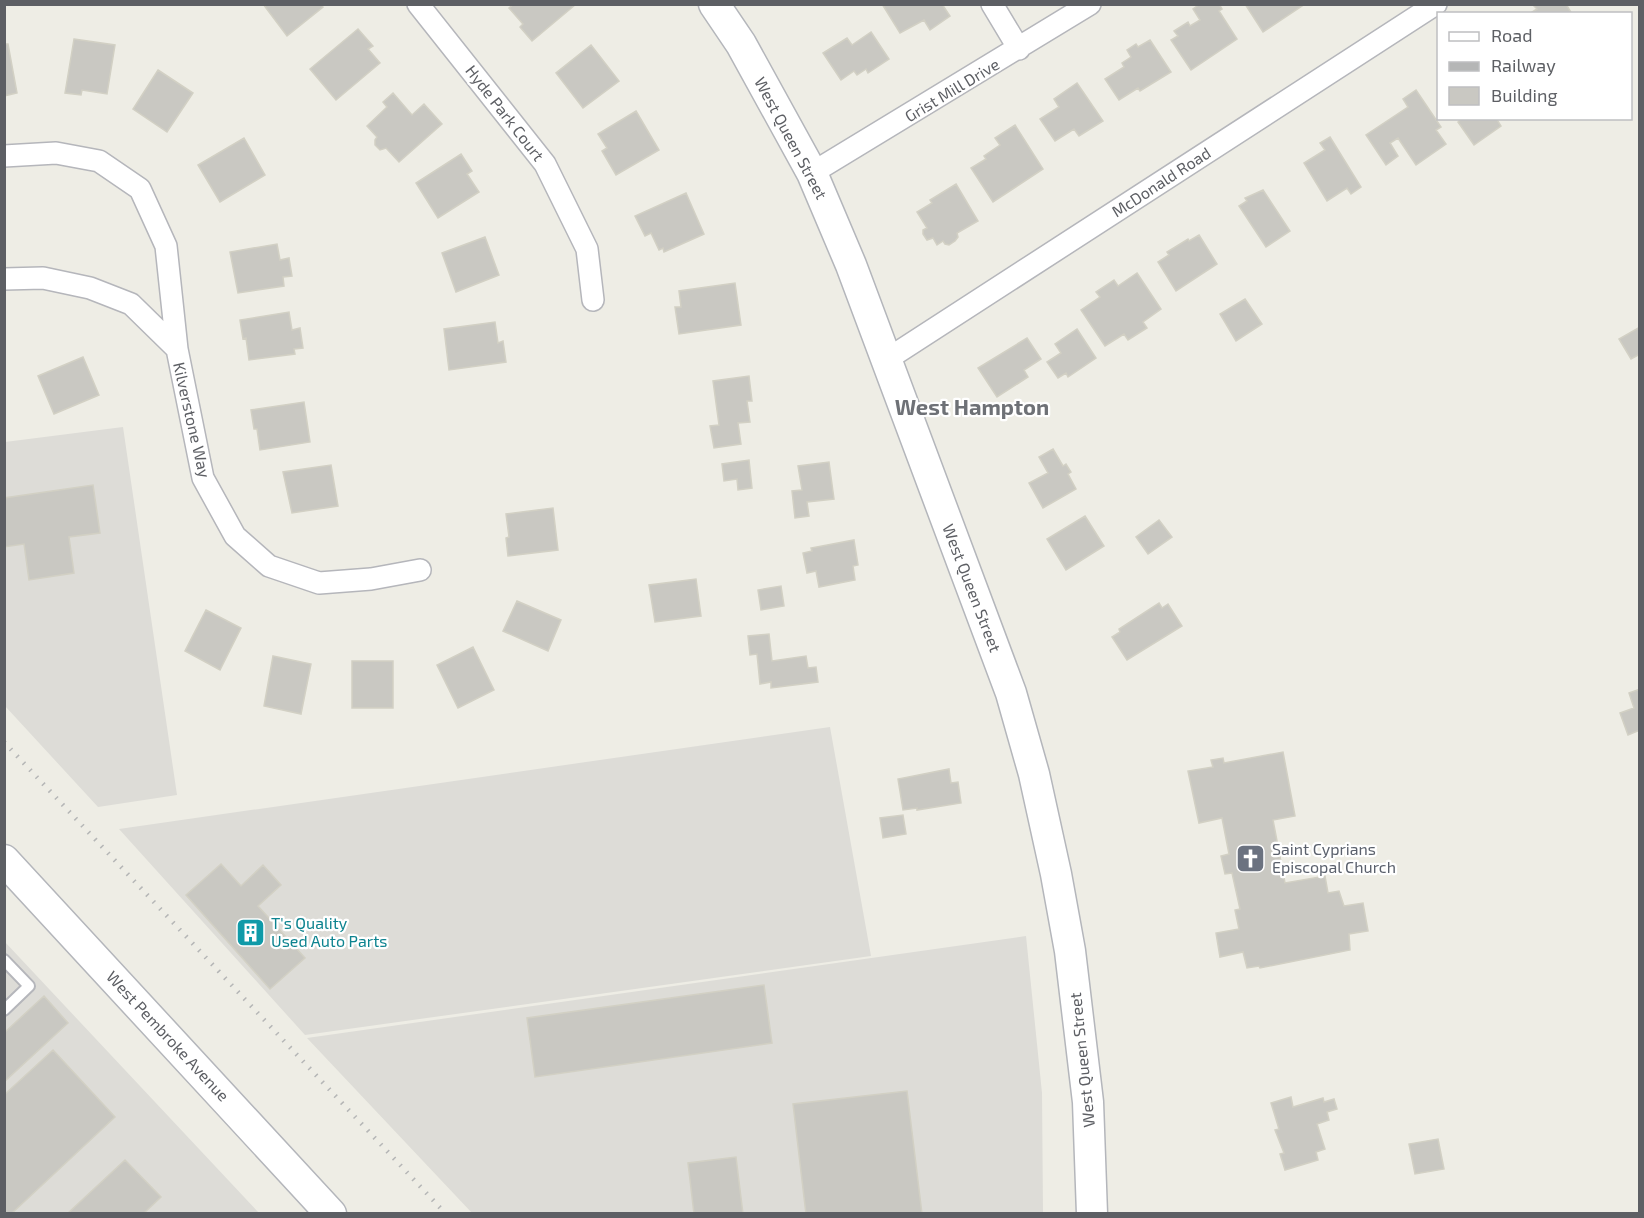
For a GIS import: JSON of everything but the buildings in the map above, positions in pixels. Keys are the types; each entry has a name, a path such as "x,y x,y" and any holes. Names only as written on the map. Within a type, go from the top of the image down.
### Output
{"main road":[{"name":"West Queen Street","path":"714,4 741,44 812,173 851,265 1011,693 1034,774 1070,951 1088,1102 1092,1214"},
{"name":"West Pembroke Avenue","path":"4,860 331,1214"}],"street":[{"name":"Hyde Park Court","path":"418,4 545,164 587,249 593,300"},
{"path":"992,4 1019,49"},
{"name":"Grist Mill Drive","path":"812,173 1090,4"},
{"name":"McDonald Road","path":"886,360 1436,4"},
{"name":"Kilverstone Way","path":"4,156 56,153 99,161 140,189 166,246 177,349 203,478 235,536 269,566 319,583 371,579 420,570"},
{"name":"Kilverstone Way","path":"4,279 43,278 90,288 130,304 177,349"}],"lane":[{"path":"4,960 29,986 4,1010"}],"shaded area":[{"path":"123,427 177,795 98,807 5,706 5,442"},
{"path":"830,727 871,956 305,1035 119,829"},
{"path":"1026,936 1042,1093 1043,1213 472,1213 307,1038"},
{"path":"5,942 259,1213 5,1213"}],"railway":[{"path":"4,742 446,1214"}],"place":[{"name":"Saint Cyprians Episcopal Church","path":"1251,858"},
{"name":"T's Quality Used Auto Parts","path":"250,932"}],"district":[{"name":"West Hampton","path":"972,407"}]}
